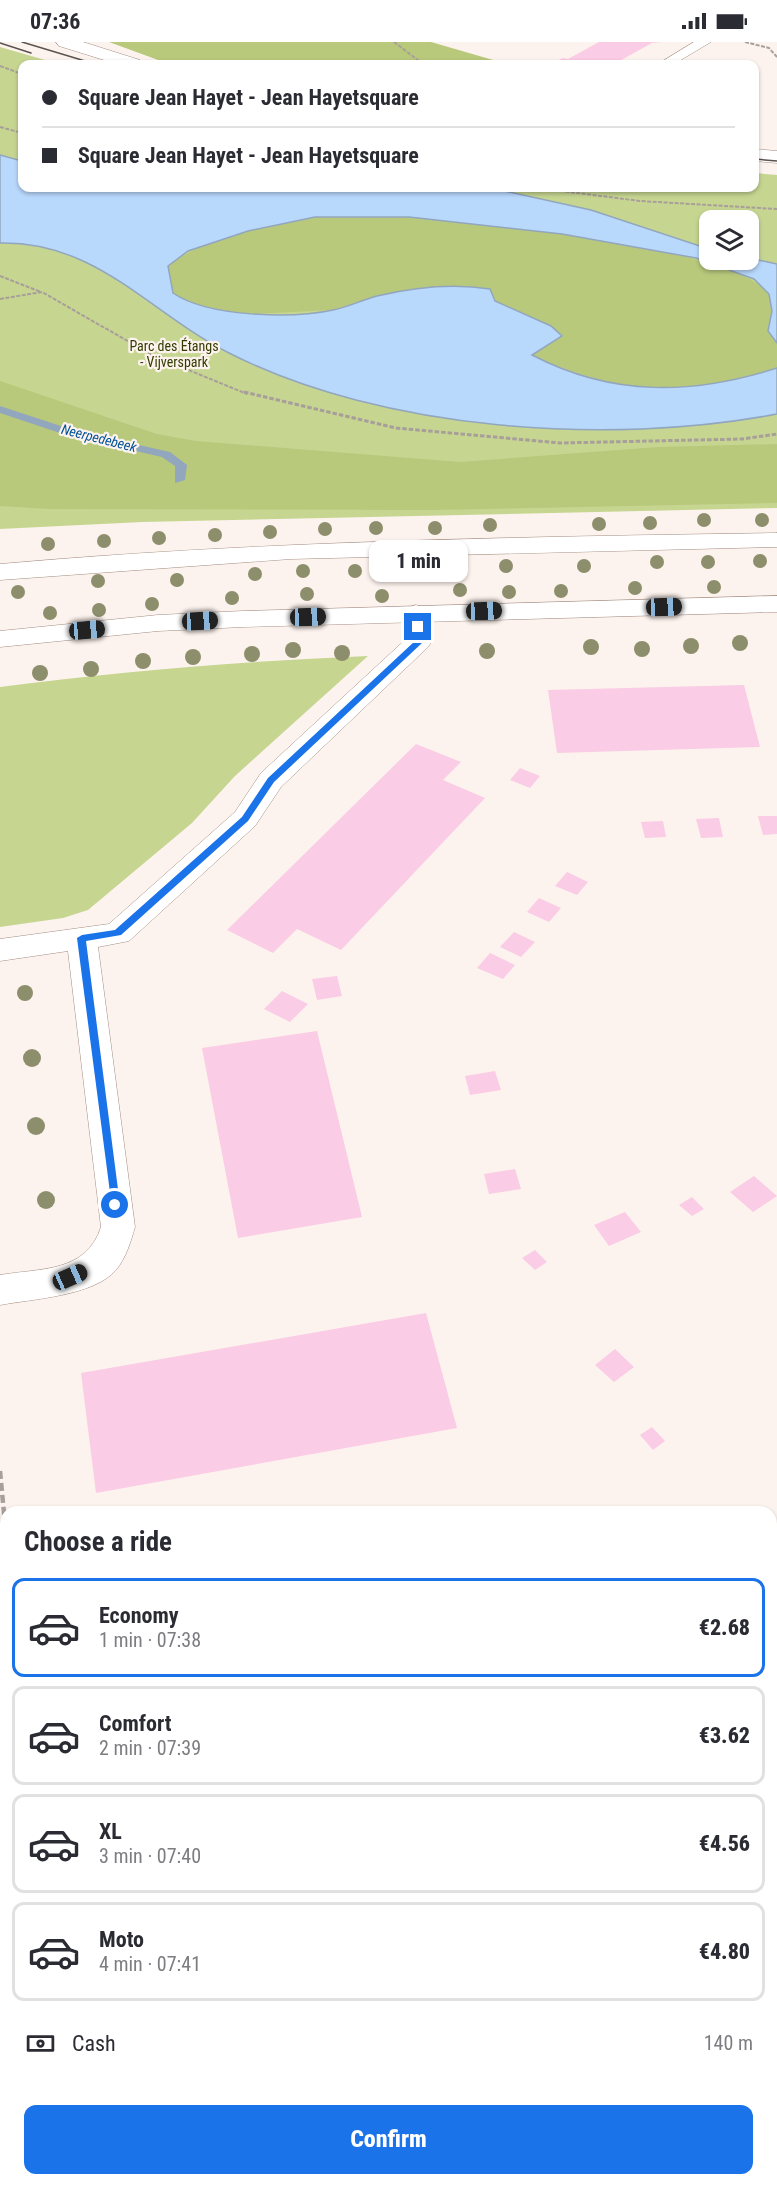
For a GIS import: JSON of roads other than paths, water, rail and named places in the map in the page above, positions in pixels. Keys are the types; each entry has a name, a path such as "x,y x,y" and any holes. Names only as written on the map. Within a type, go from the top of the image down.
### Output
{"main road":[{"path":"65,42 121,60"},
{"path":"759,155 777,157"},
{"path":"0,572 100,562 293,551 777,540"},
{"path":"0,639 158,623 416,613 777,604"},
{"path":"0,950 118,933 245,819 271,780 419,641 416,613"},
{"path":"0,1290 70,1277 99,1263 112,1247 118,1227 82,938"}],"lane":[{"path":"672,60 704,42"}],"water":[{"path":"0,155 18,160 18,192 509,192 591,210 699,246 699,259 562,234 409,217 315,217 248,231 188,251 168,266 173,293 207,307 251,314 316,313 339,309 377,296 419,288 462,286 490,289 495,301 551,326 562,336 532,355 562,369 592,379 623,385 683,387 745,377 777,368 777,414 712,424 642,429 570,429 498,425 426,415 356,400 290,379 229,353 200,337 94,266 65,254 34,246 0,243"},
{"path":"759,260 777,264 777,343 768,331 772,311 769,294 754,279 729,270 759,270"}],"waterway":[{"name":"Neerpedebeek","path":"0,409 73,434 166,454 181,465 179,480"}],"tram line":[{"path":"22,42 82,60"},
{"path":"0,43 31,53"},
{"path":"759,159 777,161"}],"park label":[{"name":"Parc des Étangs - Vijverspark","path":"174,354"}]}
